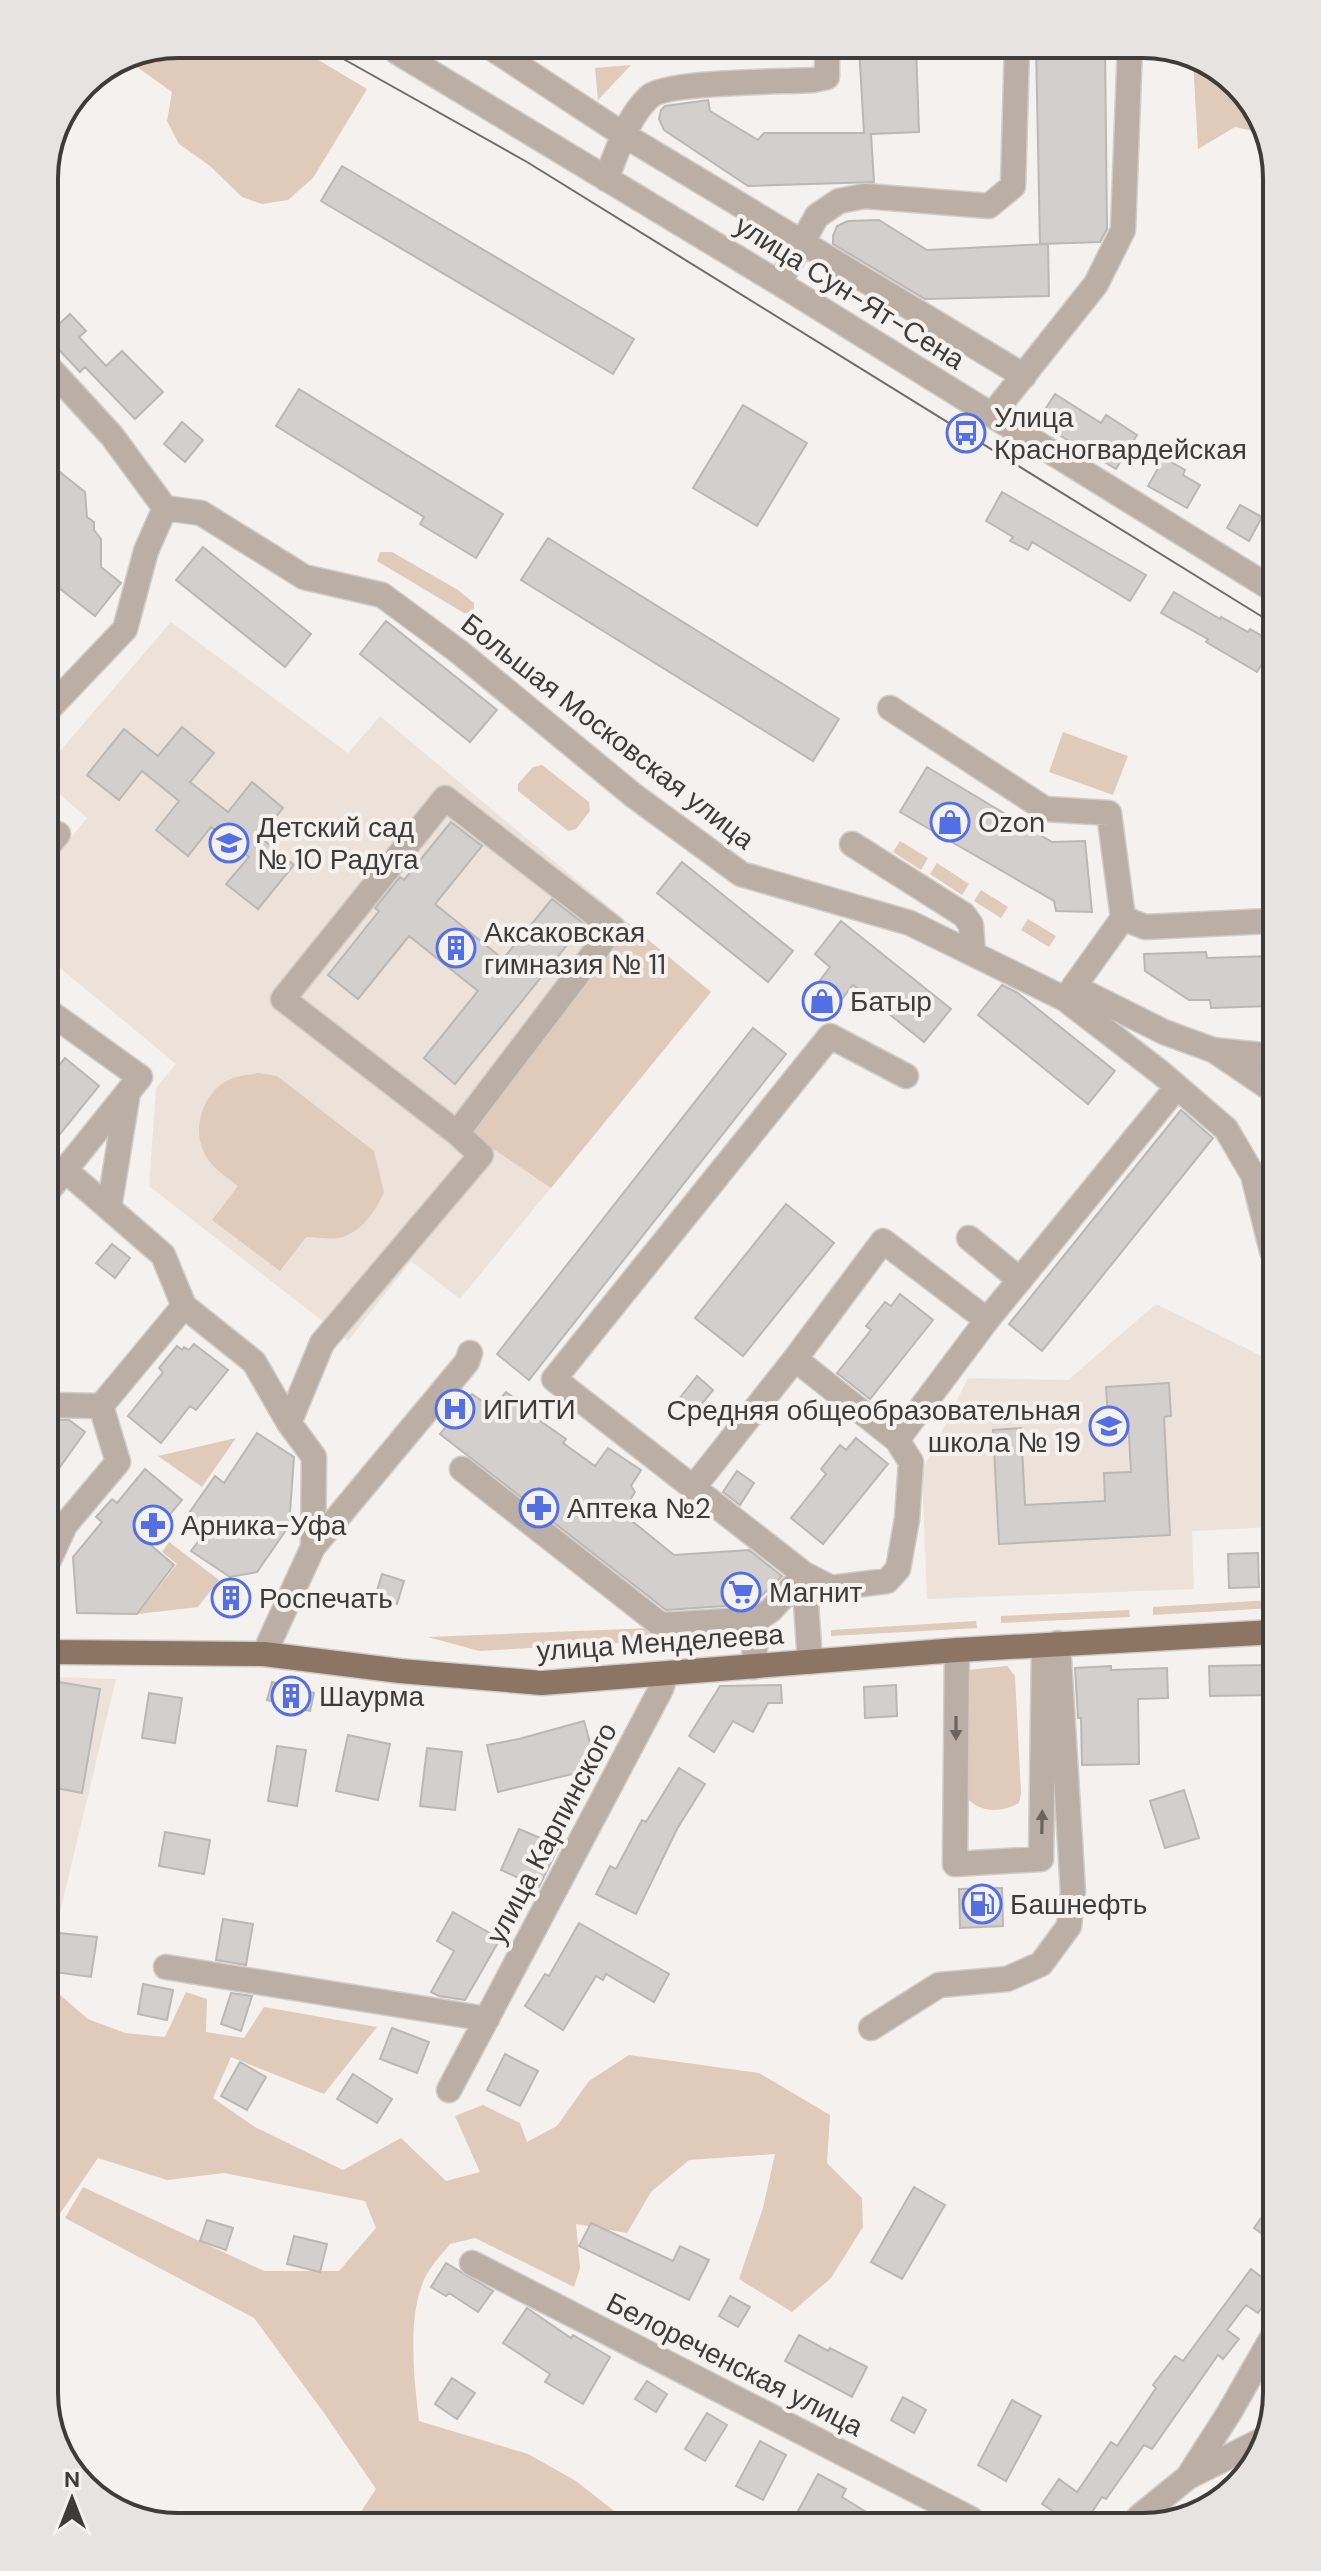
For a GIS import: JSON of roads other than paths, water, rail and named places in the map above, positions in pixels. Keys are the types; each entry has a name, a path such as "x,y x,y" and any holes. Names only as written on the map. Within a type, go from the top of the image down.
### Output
{"main road":[{"name":"улица Менделеева","path":"58,1652 264,1654 400,1671 542,1683 1051,1643 1263,1633"}],"street":[{"name":"улица Сун-Ят-Сена","path":"409,58 1263,583"},
{"path":"507,58 624,135 1024,376"},
{"path":"606,179 631,118 651,94 685,87 813,80 827,77 827,58"},
{"path":"779,283 817,216 839,201 865,196 989,206 1013,186 1017,58"},
{"path":"992,415 1096,284 1123,230 1130,58"},
{"path":"58,377 112,436 165,508 146,551 125,629 58,699"},
{"name":"Большая Московская улица","path":"165,508 201,513 304,577 382,595 458,651 633,795 741,874 910,923 973,954 1070,993 1226,1129 1253,1175 1263,1215"},
{"path":"890,708 1045,809 1109,813 1123,918 1070,993 1213,1050 1263,1084"},
{"path":"289,1423 322,1343 481,1155 457,1133 283,999 445,798 613,928 457,1133"},
{"path":"852,844 964,915 971,925 973,954"},
{"path":"1123,918 1145,927 1263,921"},
{"path":"58,1018 140,1077 58,1179"},
{"path":"795,1359 897,1440 911,1462 907,1519 898,1569 887,1581 831,1588 804,1574 554,1379 830,1036 906,1076"},
{"path":"1213,1050 1263,1055"},
{"path":"897,1440 987,1320 1177,1087"},
{"path":"109,1208 129,1091"},
{"path":"65,1170 163,1255 184,1306 254,1362 289,1423 314,1457 313,1547"},
{"path":"969,1238 1020,1280"},
{"path":"693,1488 883,1241 987,1320"},
{"path":"101,1406 184,1306"},
{"path":"264,1654 313,1547 467,1362 470,1353"},
{"path":"58,1405 101,1406"},
{"path":"58,1540 65,1525 118,1462 101,1406"},
{"path":"462,1469 661,1625 758,1619 771,1610 804,1574"},
{"path":"804,1574 810,1662"},
{"path":"753,1667 758,1619"},
{"path":"957,1650 955,1864 1041,1859 1042,1780 1051,1643"},
{"path":"871,2028 939,1985 1007,1979 1041,1964 1069,1926 1073,1892 1051,1643"},
{"name":"улица Карпинского","path":"449,2090 661,1689 666,1674"},
{"path":"1042,1780 1067,1800"},
{"path":"166,1967 487,2019"},
{"name":"Белореченская улица","path":"472,2263 959,2513"},
{"path":"1188,2477 1263,2354"},
{"path":"1144,2513 1188,2477 1248,2451"}],"tram line":[{"path":"342,58 527,162 1263,617"}],"place":[{"name":"Улица Красногвардейская","path":"966,433"},
{"name":"Ozon","path":"950,822"},
{"name":"Детский сад № 10 Радуга","path":"229,843"},
{"name":"Аксаковская гимназия № 11","path":"456,948"},
{"name":"Батыр","path":"822,1001"},
{"name":"ИГИТИ","path":"455,1409"},
{"name":"Средняя общеобразовательная школа № 19","path":"1109,1426"},
{"name":"Аптека №2","path":"539,1508"},
{"name":"Арника-Уфа","path":"153,1525"},
{"name":"Магнит","path":"741,1592"},
{"name":"Роспечать","path":"231,1598"},
{"name":"Шаурма","path":"291,1696"},
{"name":"Башнефть","path":"982,1904"}]}
